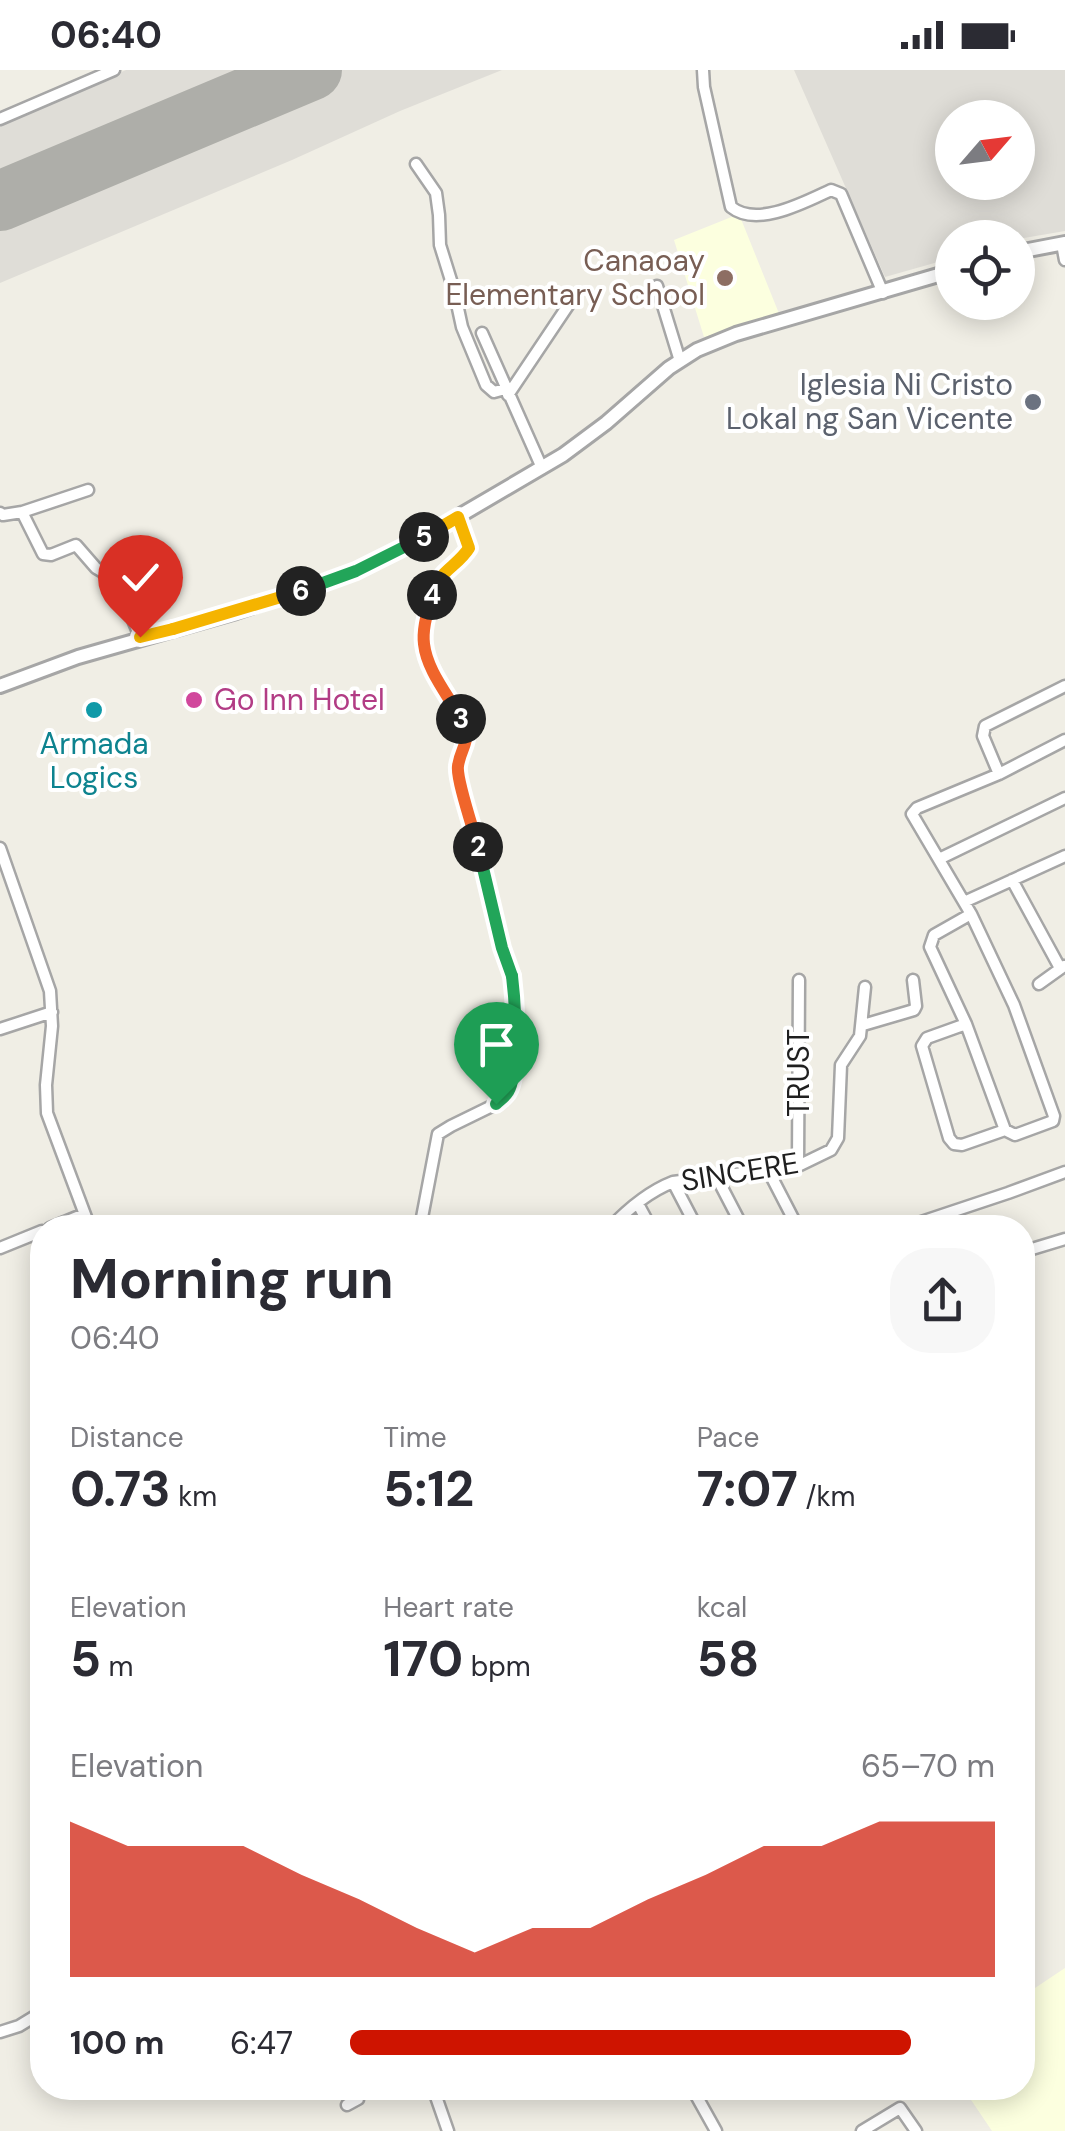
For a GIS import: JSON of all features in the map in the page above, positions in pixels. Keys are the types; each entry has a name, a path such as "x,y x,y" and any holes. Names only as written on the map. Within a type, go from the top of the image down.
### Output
{"street":[{"path":"0,119 114,70"},
{"path":"703,70 731,207 748,214 778,212 837,191 883,293"},
{"path":"416,164 436,193 440,244 462,328 486,385 494,392 507,392"},
{"path":"1035,249 1064,244 1065,260"},
{"path":"0,686 78,657 236,612 356,571 542,468 585,440 696,350 736,334 935,276"},
{"path":"657,286 680,360"},
{"path":"507,392 569,304"},
{"path":"482,333 542,468"},
{"path":"0,513 22,512 88,490"},
{"path":"22,512 42,554 51,555 76,546 96,568 113,578 140,637"},
{"path":"422,1215 438,1134 496,1104 508,1093 516,1034 512,977 457,769 468,741 465,727 433,671 424,646 434,586 440,575 467,554 469,548 458,517"},
{"path":"999,774 983,736 985,726 1065,686"},
{"path":"966,1024 928,1038 922,1046 954,1144 962,1145 1004,1130 1015,1135 1050,1123 1054,1116 1014,1005 971,914 913,817 913,810 999,774 1065,740"},
{"path":"939,859 1065,798"},
{"path":"0,848 50,990 45,1100 84,1214"},
{"path":"964,902 1065,856"},
{"path":"1012,880 1062,967 1039,984"},
{"path":"971,914 934,936 930,947 966,1024 1004,1130"},
{"name":"TRUST","path":"798,1166 799,980"},
{"path":"862,1025 914,1010 912,980"},
{"name":"SINCERE","path":"625,1215 673,1182 798,1166 831,1150 836,1143 841,1065 860,1036 865,987"},
{"path":"0,1030 52,1012"},
{"path":"768,1170 791,1215"},
{"path":"943,1215 1065,1172"},
{"path":"716,1176 736,1215"},
{"path":"673,1182 690,1215"},
{"path":"638,1204 644,1215"},
{"path":"0,1248 30,1236"},
{"path":"1035,1248 1065,1238"},
{"path":"0,2032 30,2020"},
{"path":"348,2105 356,2100"},
{"path":"437,2100 448,2131"},
{"path":"699,2100 716,2131"},
{"path":"862,2131 900,2108 916,2131"}],"shaded area":[{"path":"126,70 502,70 0,283 0,125"},
{"path":"794,70 1065,70 1065,231 1035,236 1035,220 935,220 935,263 885,277"},
{"name":"Canaoay Elementary School","path":"739,214 780,316 704,337 674,240"},
{"path":"1065,1968 1065,2131 992,2131 971,2100 1035,2100 1035,1988"}],"runway":[{"path":"0,201 312,70"}],"place":[{"name":"Canaoay Elementary School","path":"725,278"},
{"name":"Iglesia Ni Cristo Lokal ng San Vicente","path":"1033,402"},
{"name":"Go Inn Hotel","path":"194,700"},
{"name":"Armada Logics","path":"94,710"}],"route":[{"path":"140,637 236,612 356,571 458,517 469,548 467,554 440,575 434,586 424,646 433,671 465,727 468,741 457,769 512,977 516,1034 512,1081 508,1093 496,1104"}]}
